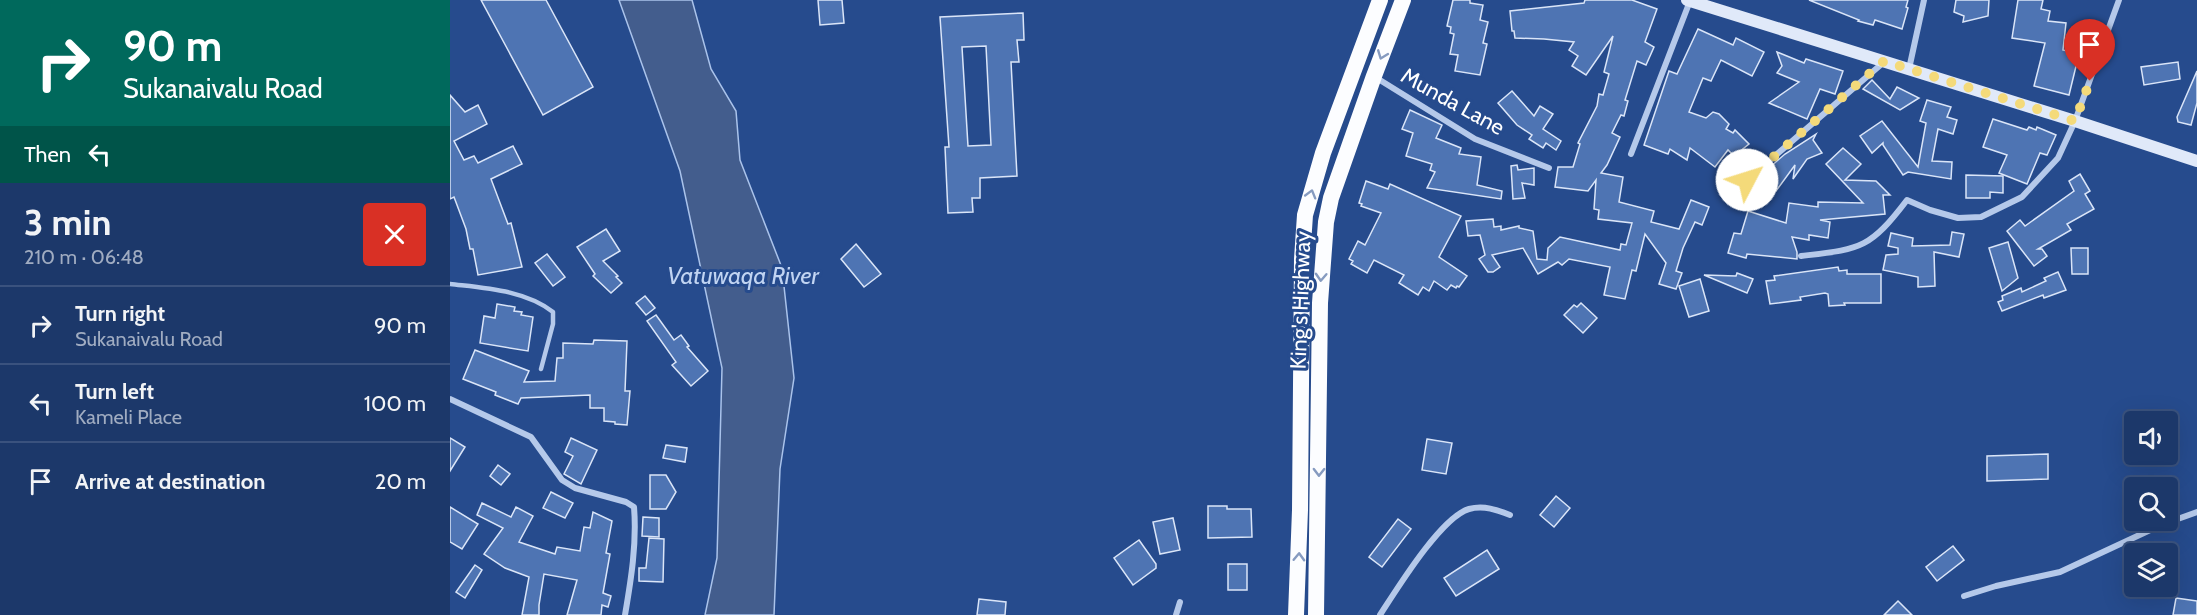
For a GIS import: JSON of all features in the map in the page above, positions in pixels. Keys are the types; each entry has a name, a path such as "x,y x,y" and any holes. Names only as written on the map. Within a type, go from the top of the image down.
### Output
{"highway":[{"name":"King's Highway","path":"1296,615 1300,510 1302,259 1305,215 1323,153 1380,0"},
{"name":"King's Highway","path":"1316,615 1320,303 1323,240 1331,198 1403,0"}],"main road":[{"path":"1688,1 2197,161"}],"street":[{"path":"1909,69 1924,0"},
{"path":"1801,256 1848,250 1865,244 1894,217 1907,200 1958,218 1981,217 2022,197 2058,158 2075,121 2118,0"},
{"path":"1631,154 1688,1"},
{"path":"1747,180 1884,61"},
{"name":"Munda Lane","path":"1374,76 1475,139 1550,168"},
{"path":"450,399 531,437 557,474 575,488 626,502 634,507 632,573 625,615"},
{"path":"1380,615 1402,582 1453,517 1468,510 1483,508 1510,515"},
{"path":"1964,596 1996,586 2060,572 2161,525 2197,512"},
{"path":"1176,615 1180,602"}],"lane":[{"path":"450,284 484,288 519,296 543,304 553,312 553,324 541,369"}],"water":[{"name":"Vatuwaqa River","path":"619,0 692,0 711,69 736,111 740,160 782,268 794,378 780,469 774,615 705,615 717,558 722,368 680,171"}],"building":[{"path":"481,0 546,0 593,87 543,115"},
{"path":"818,0 842,0 844,23 820,25"},
{"path":"1453,0 1470,0 1470,3 1483,5 1480,20 1488,22 1483,43 1487,44 1480,75 1455,71 1458,55 1450,54 1454,34 1450,33 1451,27 1447,26"},
{"path":"1585,0 1632,0 1657,9 1645,42 1654,47 1646,65 1637,61 1625,100 1628,101 1624,116 1621,115 1612,133 1620,137 1601,173 1623,177 1619,202 1654,211 1651,222 1679,229 1691,200 1709,207 1702,225 1695,222 1683,248 1676,271 1682,273 1676,289 1659,284 1666,263 1645,234 1636,271 1632,270 1625,299 1604,295 1610,267 1569,259 1562,265 1558,262 1538,274 1523,248 1492,255 1500,267 1493,272 1488,272 1479,259 1485,255 1480,235 1468,236 1466,221 1493,219 1494,227 1501,226 1501,230 1519,226 1519,228 1533,231 1537,259 1547,260 1548,248 1560,237 1620,250 1621,244 1626,245 1632,223 1598,219 1599,210 1594,209 1596,180 1588,191 1555,187 1558,167 1573,167 1580,144 1578,143 1597,106 1599,94 1603,95 1609,74 1604,72 1613,36 1586,75 1572,66 1578,56 1569,50 1574,42 1515,38 1514,31 1512,31 1510,11 1584,3"},
{"path":"1809,0 1908,0 1906,7 1908,8 1902,29 1875,20 1873,25 1858,21"},
{"path":"1956,0 1989,0 1988,16 1963,22 1964,16 1954,12"},
{"path":"2018,0 2043,0 2041,9 2050,11 2048,21 2066,23 2063,50 2079,54 2069,95 2034,86 2045,43 2012,38"},
{"path":"1023,13 1024,40 1017,40 1019,62 1011,62 1017,176 980,178 980,198 972,198 973,212 948,213 945,147 949,147 940,17","holes":["986,46 991,145 968,146 962,47"]},
{"path":"1698,29 1733,45 1736,38 1764,52 1752,76 1721,60 1711,81 1703,78 1689,112 1706,118 1713,112 1719,114 1729,124 1726,129 1733,133 1735,130 1749,144 1734,156 1728,150 1715,167 1690,148 1687,160 1670,149 1668,154 1644,145 1669,71 1677,74"},
{"path":"1777,52 1804,63 1806,59 1843,71 1835,94 1820,89 1807,119 1769,103 1799,82 1777,73 1782,66"},
{"path":"2178,62 2180,79 2144,85 2141,67"},
{"path":"2197,71 2197,103 2191,125 2178,122 2177,117"},
{"path":"1872,80 1890,99 1897,87 1919,98 1900,110 1863,89"},
{"path":"1512,91 1534,116 1540,106 1553,114 1543,129 1561,141 1556,150 1546,143 1543,148 1529,139 1532,135 1517,125 1498,103"},
{"path":"450,95 465,112 478,105 487,124 454,141 464,160 474,156 478,163 513,146 522,164 491,179 508,224 511,223 522,267 478,275 466,229 454,197 450,199"},
{"path":"1927,100 1951,107 1947,117 1957,120 1953,134 1938,129 1932,161 1952,162 1951,179 1908,172 1903,175 1883,143 1872,153 1860,136 1882,121 1918,167 1926,123 1920,121"},
{"path":"1410,110 1442,125 1436,138 1461,148 1459,154 1481,157 1477,185 1502,191 1501,199 1427,188 1435,172 1430,170 1432,164 1406,156 1413,133 1402,129"},
{"path":"1993,119 2027,130 2029,127 2036,130 2037,127 2056,135 2047,155 2040,153 2027,184 1999,173 2007,155 1983,147"},
{"path":"1816,134 1813,140 1822,153 1807,159 1793,179 1795,165 1776,191 1760,180 1769,168 1785,154"},
{"path":"1843,148 1861,164 1845,180 1876,181 1890,195 1883,195 1885,214 1820,220 1830,222 1828,238 1809,235 1809,240 1792,237 1797,259 1747,254 1746,258 1728,253 1734,233 1741,234 1748,211 1786,223 1789,203 1818,207 1818,202 1863,203 1826,164"},
{"path":"1517,165 1518,170 1534,168 1534,185 1522,183 1525,198 1513,199 1511,166"},
{"path":"2080,174 2090,191 2085,194 2094,209 2067,224 2071,230 2038,249 2042,249 2047,256 2034,266 2007,231 2020,220 2025,226 2074,191 2069,181"},
{"path":"1966,175 2003,176 2003,193 1990,192 1990,198 1966,198"},
{"path":"1366,181 1388,189 1390,184 1461,216 1439,257 1467,276 1459,287 1451,285 1447,290 1434,281 1429,291 1423,287 1418,295 1399,283 1404,275 1374,260 1367,273 1351,264 1353,261 1349,259 1358,241 1365,245 1381,213 1361,206 1362,204 1359,203"},
{"path":"606,229 620,251 603,261 622,283 611,293 593,276 595,274 577,247"},
{"path":"1952,232 1964,234 1959,257 1934,252 1935,286 1918,287 1918,277 1883,270 1886,255 1898,254 1898,248 1888,246 1891,233 1913,238 1912,246 1950,245"},
{"path":"2008,242 2018,278 2002,291 1989,248"},
{"path":"856,244 881,274 864,287 841,259"},
{"path":"2071,248 2088,248 2088,274 2072,274"},
{"path":"547,254 565,277 553,286 535,263"},
{"path":"1838,267 1839,271 1847,270 1847,274 1881,274 1881,303 1844,303 1845,305 1829,306 1828,294 1825,293 1800,297 1801,300 1770,304 1766,281 1775,280 1774,276"},
{"path":"2058,272 2066,290 2044,298 2043,295 2002,311 1998,302 2003,300 2002,296 2021,288 2022,292 2046,281 2044,278"},
{"path":"1737,273 1753,279 1747,293 1704,275 1736,276"},
{"path":"1700,279 1709,311 1689,317 1679,286"},
{"path":"645,296 655,308 646,315 636,303"},
{"path":"1581,303 1597,318 1583,333 1564,315 1574,305 1577,307"},
{"path":"497,304 515,307 514,311 522,312 521,315 533,317 528,351 480,343 484,316 495,318"},
{"path":"656,315 674,340 681,335 689,346 687,347 708,371 691,386 672,365 676,362 647,321"},
{"path":"594,340 627,341 625,391 630,391 627,425 604,421 604,408 590,408 590,395 521,398 518,404 495,395 496,392 463,379 475,350 529,371 524,382 555,381 557,358 563,358 563,343 593,344"},
{"path":"450,438 465,447 450,471"},
{"path":"571,438 597,450 581,484 564,474 573,456 565,452"},
{"path":"1427,439 1452,443 1446,474 1422,470"},
{"path":"666,445 687,448 685,462 663,458"},
{"path":"2048,454 2048,479 1987,481 1987,456"},
{"path":"498,465 510,474 501,485 490,476"},
{"path":"650,475 666,475 676,492 666,509 650,509"},
{"path":"551,492 573,503 565,518 543,508"},
{"path":"1556,496 1570,508 1554,527 1540,515"},
{"path":"482,503 511,517 516,507 533,516 519,542 555,554 557,547 580,551 584,527 590,528 593,512 612,521 606,553 610,554 603,593 611,596 608,607 602,605 601,615 567,615 577,580 544,574 539,615 522,615 529,577 505,568 484,554 503,528 477,515"},
{"path":"1208,506 1251,509 1252,537 1208,538"},
{"path":"450,507 478,524 462,549 450,542"},
{"path":"643,517 659,518 659,537 642,536"},
{"path":"1173,518 1180,550 1160,554 1153,522"},
{"path":"1398,519 1411,529 1382,567 1369,557"},
{"path":"649,538 664,539 663,582 639,581 639,568 646,568"},
{"path":"1139,540 1156,564 1156,568 1133,585 1114,558"},
{"path":"1953,546 1964,560 1937,581 1926,567"},
{"path":"1487,550 1499,569 1456,596 1444,578"},
{"path":"1228,564 1247,564 1247,590 1228,590"},
{"path":"475,565 482,570 465,598 456,592"},
{"path":"2176,598 2197,601 2197,615 2173,615"},
{"path":"979,599 1006,602 1005,615 977,615"},
{"path":"1898,601 1912,615 1884,615"}],"route":[{"path":"1747,180 1884,61 2075,121 2090,81"}]}
